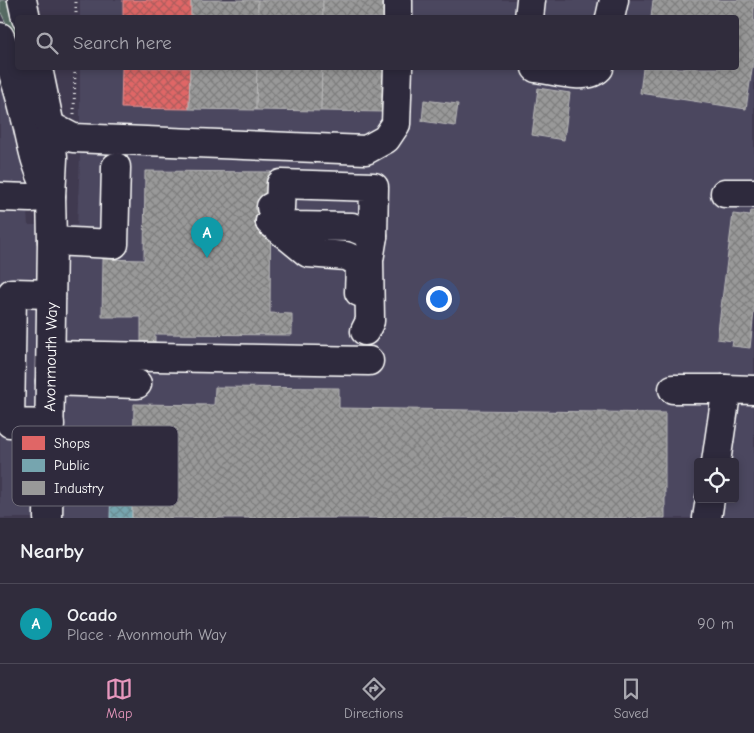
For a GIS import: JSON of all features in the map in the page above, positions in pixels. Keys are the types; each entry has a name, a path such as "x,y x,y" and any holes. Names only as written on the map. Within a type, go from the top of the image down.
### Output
{"street":[{"path":"22,0 25,15"},
{"path":"398,0 398,15"},
{"path":"529,15 531,0"},
{"path":"611,15 614,0"},
{"name":"Avonmouth Way","path":"0,37 10,61 19,92 36,167 50,196"},
{"name":"Avonmouth Way","path":"38,70 50,126 53,158 50,196 52,240 50,424"},
{"path":"50,126 73,138 366,150 386,139 396,124 398,70"},
{"path":"549,70 581,75 595,73 597,70"},
{"path":"52,240 114,244 116,167"},
{"path":"725,193 754,193"},
{"path":"0,197 30,198 50,196"},
{"path":"369,361 365,331 359,322 360,267 354,260 346,256 308,253 278,216 290,212 373,225"},
{"path":"365,331 370,321 369,260 373,225"},
{"path":"369,361 378,344 379,259 373,225"},
{"path":"50,424 10,423 12,293 51,294"},
{"path":"50,368 369,361"},
{"path":"50,368 137,384"},
{"path":"673,389 754,390"},
{"path":"717,458 725,401 724,389"},
{"path":"707,518 709,503"}],"path":[{"path":"76,0 76,15"}],"shaded area":[{"path":"80,0 754,0 754,518 0,518 0,88 13,110 23,152 28,225 77,225 80,156 80,70 739,70 739,15 80,15"}],"green space":[{"path":"0,0 7,0 15,30 15,41 0,11"}],"building: Shops":[{"path":"123,0 191,0 191,15 123,15"},
{"path":"122,70 190,70 189,109 121,108"}],"building: Public":[{"path":"110,506 132,506 132,518 110,518"}],"building: Industry":[{"path":"191,0 258,0 258,15 191,15"},
{"path":"258,0 323,0 323,15 258,15"},
{"path":"323,0 388,0 387,15 323,15"},
{"path":"653,0 754,0 754,56 746,109 640,93 643,70 739,70 739,15 651,15"},
{"path":"190,70 257,70 256,110 189,109"},
{"path":"257,70 322,70 321,111 256,110"},
{"path":"322,70 387,70 386,112 321,111"},
{"path":"538,88 570,93 564,140 532,135"},
{"path":"424,100 458,104 455,126 422,121"},
{"path":"145,171 271,172 270,313 292,314 292,335 155,334 155,347 141,347 141,317 102,317 103,259 144,260"},
{"path":"751,211 754,211 754,312 750,348 732,346 733,341 717,339 733,214 750,216"},
{"path":"215,387 339,388 339,408 665,413 665,518 132,518 132,506 178,506 178,426 134,426 134,404 214,405"}],"place":[{"name":"Ocado","path":"207,258"}]}
